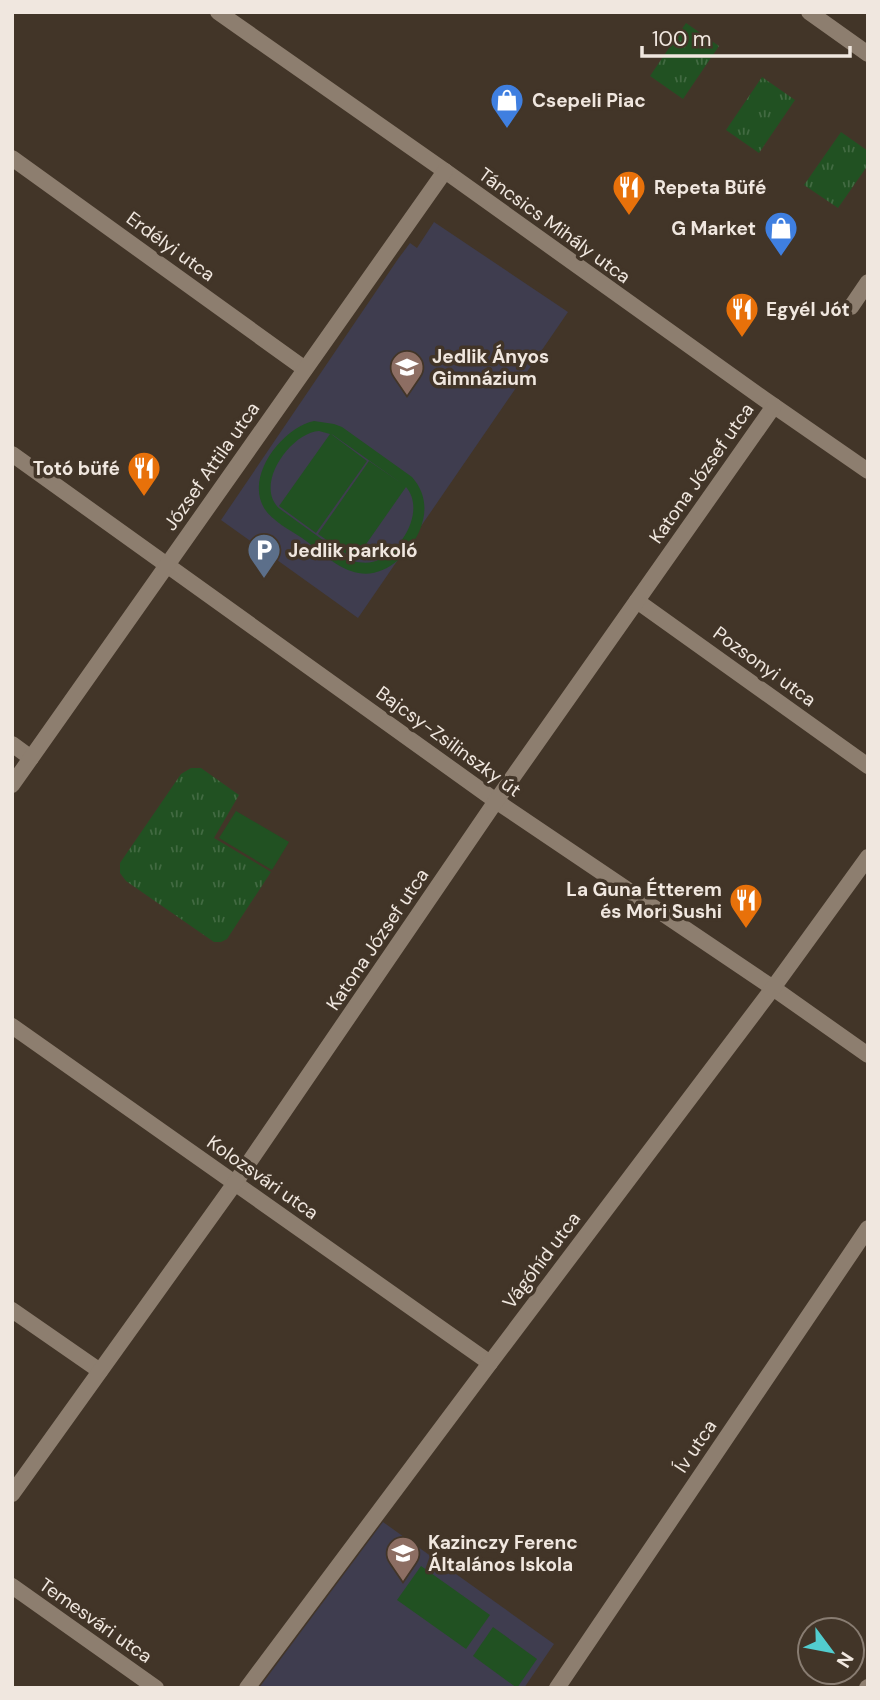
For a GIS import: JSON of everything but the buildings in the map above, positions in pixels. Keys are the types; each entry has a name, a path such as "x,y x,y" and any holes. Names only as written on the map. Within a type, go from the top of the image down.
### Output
{"street":[{"name":"Táncsics Mihály utca","path":"218,12 868,471"},
{"path":"809,12 868,54"},
{"name":"Erdélyi utca","path":"12,158 305,369"},
{"name":"József Attila utca","path":"12,785 445,171"},
{"path":"851,307 868,282"},
{"name":"Katona József utca","path":"12,1494 235,1183 496,801 774,406"},
{"name":"Bajcsy-Zsilinszky út","path":"12,454 496,801 868,1055"},
{"name":"Pozsonyi utca","path":"637,601 868,766"},
{"path":"12,744 31,758"},
{"name":"Vágóhíd utca","path":"247,1688 868,858"},
{"name":"Kolozsvári utca","path":"12,1026 490,1363"},
{"name":"Ív utca","path":"558,1688 868,1228"},
{"path":"12,1310 100,1371"},
{"name":"Temesvári utca","path":"12,1586 156,1688"}],"shaded area":[{"name":"Jedlik Ányos Gimnázium","path":"434,222 568,312 358,618 221,520 398,259 410,243 417,248"},
{"name":"Kazinczy Ferenc Általános Iskola","path":"383,1522 554,1644 524,1688 259,1688"}],"green space":[{"path":"686,23 719,46 683,99 650,76"},
{"path":"762,77 795,100 759,153 726,130"},
{"path":"841,132 868,151 868,165 838,208 804,185"},
{"path":"314,421 342,427 417,483 424,503 422,525 408,550 392,565 373,573 362,574 345,569 267,513 259,495 263,468 279,443 302,425","holes":["319,431 330,434 279,506 316,533 367,461 331,434 333,435 404,485 369,461 318,534 355,560 406,487 411,496 412,517 404,537 389,554 377,561 352,561 280,509 273,499 273,475 287,450 308,434"]},
{"path":"191,768 201,768 239,795 214,838 271,872 227,939 221,942 214,942 126,881 120,873 120,863 181,774"},
{"path":"236,811 289,842 272,870 219,838"},
{"path":"421,1566 490,1615 466,1649 397,1600"},
{"path":"493,1627 537,1659 517,1688 473,1656"}],"place":[{"name":"Csepeli Piac","path":"507,130"},
{"name":"Repeta Büfé","path":"629,217"},
{"name":"G Market","path":"781,258"},
{"name":"Egyél Jót","path":"742,339"},
{"name":"Jedlik Ányos Gimnázium","path":"407,397"},
{"name":"Totó büfé","path":"144,498"},
{"name":"Jedlik parkoló","path":"264,580"},
{"name":"La Guna Étterem és Mori Sushi","path":"746,930"},
{"name":"Kazinczy Ferenc Általános Iskola","path":"403,1583"}]}
